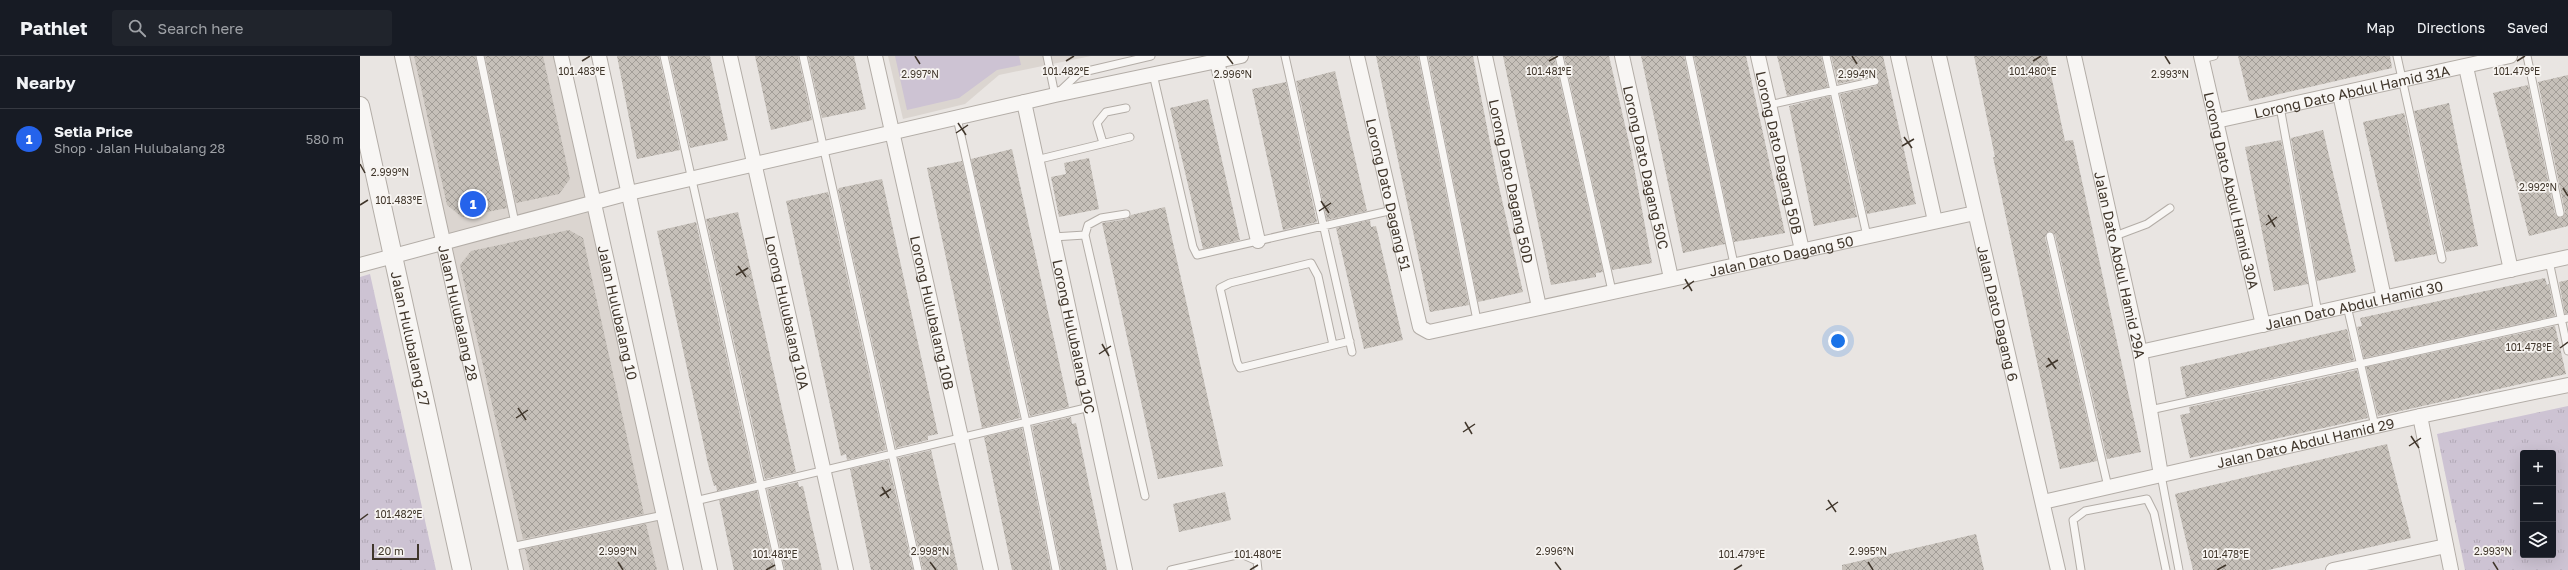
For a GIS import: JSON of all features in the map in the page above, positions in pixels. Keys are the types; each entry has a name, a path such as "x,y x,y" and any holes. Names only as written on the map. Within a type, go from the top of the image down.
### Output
{"street":[{"name":"Jalan Hulubalang 28","path":"402,56 516,570"},
{"name":"Jalan Hulubalang 10","path":"561,56 676,570"},
{"path":"599,56 710,570"},
{"name":"Lorong Hulubalang 10A","path":"730,56 846,570"},
{"name":"Lorong Hulubalang 10B","path":"875,56 991,570"},
{"path":"360,265 629,193 1055,95 1241,56"},
{"name":"Lorong Dato Dagang 51","path":"1357,56 1420,328 1424,330"},
{"name":"Lorong Dato Dagang 50D","path":"1485,56 1539,306"},
{"name":"Lorong Dato Dagang 50C","path":"1622,56 1671,278"},
{"name":"Lorong Dato Dagang 50B","path":"1758,56 1802,250"},
{"path":"1898,56 1935,221"},
{"name":"Jalan Dato Dagang 6","path":"1939,56 2044,502 2058,570"},
{"name":"Jalan Dato Abdul Hamid 29A","path":"2074,56 2140,352 2161,475"},
{"name":"Lorong Dato Abdul Hamid 31A","path":"2216,121 2466,67 2510,56"},
{"name":"Lorong Dato Abdul Hamid 30A","path":"2206,57 2216,121 2263,325"},
{"path":"1217,61 1258,241"},
{"path":"2466,67 2511,270"},
{"path":"2340,94 2384,298"},
{"name":"Lorong Hulubalang 10C","path":"1024,102 1125,570"},
{"name":"Jalan Hulubalang 27","path":"360,106 462,570"},
{"name":"Jalan Dato Dagang 50","path":"1424,330 1429,332 1539,306 1975,213"},
{"name":"Jalan Dato Abdul Hamid 30","path":"2140,352 2568,257"},
{"name":"Jalan Dato Abdul Hamid 29","path":"2044,502 2375,426 2568,384"},
{"path":"2420,416 2451,570"},
{"path":"2333,570 2446,546"}],"lane":[{"path":"480,56 515,223"},
{"path":"664,56 759,485 780,570"},
{"path":"803,56 918,570"},
{"path":"1047,56 1055,95"},
{"path":"1055,95 1079,73 1151,56"},
{"path":"1285,56 1352,352"},
{"path":"1423,56 1478,320"},
{"path":"1558,56 1612,291"},
{"path":"1689,56 1734,264"},
{"path":"1826,56 1867,236"},
{"path":"2396,56 2442,259"},
{"path":"2527,56 2560,213"},
{"path":"1153,74 1193,247 1197,255 1393,210"},
{"path":"1769,105 1875,81"},
{"path":"2280,107 2318,313"},
{"path":"1103,143 1097,123 1106,112 1126,108"},
{"path":"957,118 1026,422 1056,570"},
{"path":"1036,160 1130,137"},
{"path":"2115,236 2147,224 2170,208"},
{"path":"1126,214 1101,218 1088,225 1085,235 1145,496"},
{"path":"1053,237 1085,235"},
{"path":"2050,236 2108,488"},
{"path":"2550,261 2564,319 2568,351"},
{"path":"1334,346 1318,276 1311,263 1230,283 1220,288 1240,368 1334,346 1350,341"},
{"path":"2347,306 2362,363 2375,426"},
{"path":"2150,410 2564,319"},
{"path":"695,500 1090,407"},
{"path":"2161,475 2179,570"},
{"path":"2081,570 2073,520 2085,511 2147,500 2154,513 2166,570"},
{"path":"511,547 664,515"},
{"path":"1171,570 1241,554 1256,561 1258,570"}],"shaded area":[{"path":"408,56 555,56 670,570 522,570"},
{"path":"888,56 1091,56 999,75 965,104 903,119"}],"green space":[{"path":"895,56 1019,56 1021,65 997,70 959,98 907,110"},
{"path":"370,274 436,570 360,570 360,277"},
{"path":"2568,406 2568,570 2465,570 2437,434"}],"building":[{"path":"414,56 475,56 507,208 462,217 447,205"},
{"path":"485,56 543,56 570,179 559,194 516,203"},
{"path":"617,56 659,56 680,150 637,159"},
{"path":"669,56 710,56 728,140 690,148"},
{"path":"755,56 798,56 812,120 771,130"},
{"path":"808,56 854,56 866,109 822,118"},
{"path":"1376,56 1418,56 1469,305 1430,312"},
{"path":"1428,56 1473,56 1497,178 1523,292 1478,302"},
{"path":"1503,56 1554,56 1603,272 1596,273 1596,277 1551,285"},
{"path":"1564,56 1609,56 1631,151 1652,263 1612,270"},
{"path":"1641,56 1684,56 1725,244 1683,253"},
{"path":"1694,56 1746,56 1785,233 1734,242"},
{"path":"1777,56 1821,56 1828,87 1787,96"},
{"path":"1831,56 1883,56 1916,204 1867,214 1840,94 1876,86 1880,80 1874,76 1838,84"},
{"path":"1974,56 2047,56 2065,141 2073,140 2141,452 2107,459 2055,235 2049,231 2045,237 2097,461 2060,469 1993,157 1995,157"},
{"path":"2238,56 2390,56 2392,68 2249,101"},
{"path":"1335,71 1367,211 1327,220 1296,81"},
{"path":"2568,75 2568,226 2529,236 2493,93 2528,85 2555,214 2561,218 2565,212 2538,82"},
{"path":"1286,82 1317,222 1283,230 1252,89"},
{"path":"1830,96 1857,217 1814,226 1789,106"},
{"path":"1208,99 1240,240 1203,249 1170,108"},
{"path":"2449,103 2478,246 2446,252 2414,111"},
{"path":"2404,113 2436,254 2395,262 2363,122"},
{"path":"2323,130 2356,272 2317,281 2291,138"},
{"path":"2281,140 2308,284 2274,291 2245,147"},
{"path":"1012,149 1069,407 1030,416 971,159"},
{"path":"1089,158 1099,209 1059,217 1051,177 1066,174 1064,163"},
{"path":"962,161 1020,418 982,428 927,168"},
{"path":"882,179 938,434 928,436 928,440 896,448 838,190 839,188"},
{"path":"828,192 886,450 847,460 846,454 841,456 786,201"},
{"path":"1165,207 1223,466 1158,479 1102,223 1127,219 1131,215"},
{"path":"738,212 796,472 765,479 706,219"},
{"path":"1370,220 1371,227 1376,226 1403,340 1364,349 1336,228"},
{"path":"696,222 755,482 717,491 716,485 714,486 708,464 657,231"},
{"path":"569,230 583,238 644,514 523,539 460,265 471,251"},
{"path":"2545,278 2547,285 2549,284 2555,316 2364,358 2357,327 2362,326 2360,318"},
{"path":"2568,280 2568,313 2565,314 2559,282"},
{"path":"2555,326 2566,374 2378,416 2366,367"},
{"path":"2347,329 2354,360 2186,397 2180,367"},
{"path":"2357,370 2368,418 2190,458 2180,415 2190,413 2189,407"},
{"path":"1071,417 1072,424 1076,423 1107,570 1061,570 1032,426"},
{"path":"1022,428 1051,570 1012,570 984,437"},
{"path":"2387,444 2411,538 2268,570 2193,570 2175,494"},
{"path":"931,450 958,570 923,570 898,458"},
{"path":"888,460 913,570 871,570 850,469"},
{"path":"798,482 799,487 803,486 822,570 785,570 767,489"},
{"path":"757,491 775,570 734,570 719,500"},
{"path":"1225,492 1231,520 1179,532 1173,504"},
{"path":"646,524 657,570 530,570 525,549"},
{"path":"1976,534 1984,570 1842,570 1842,565"}],"place":[{"name":"Setia Price","path":"473,204"}]}
